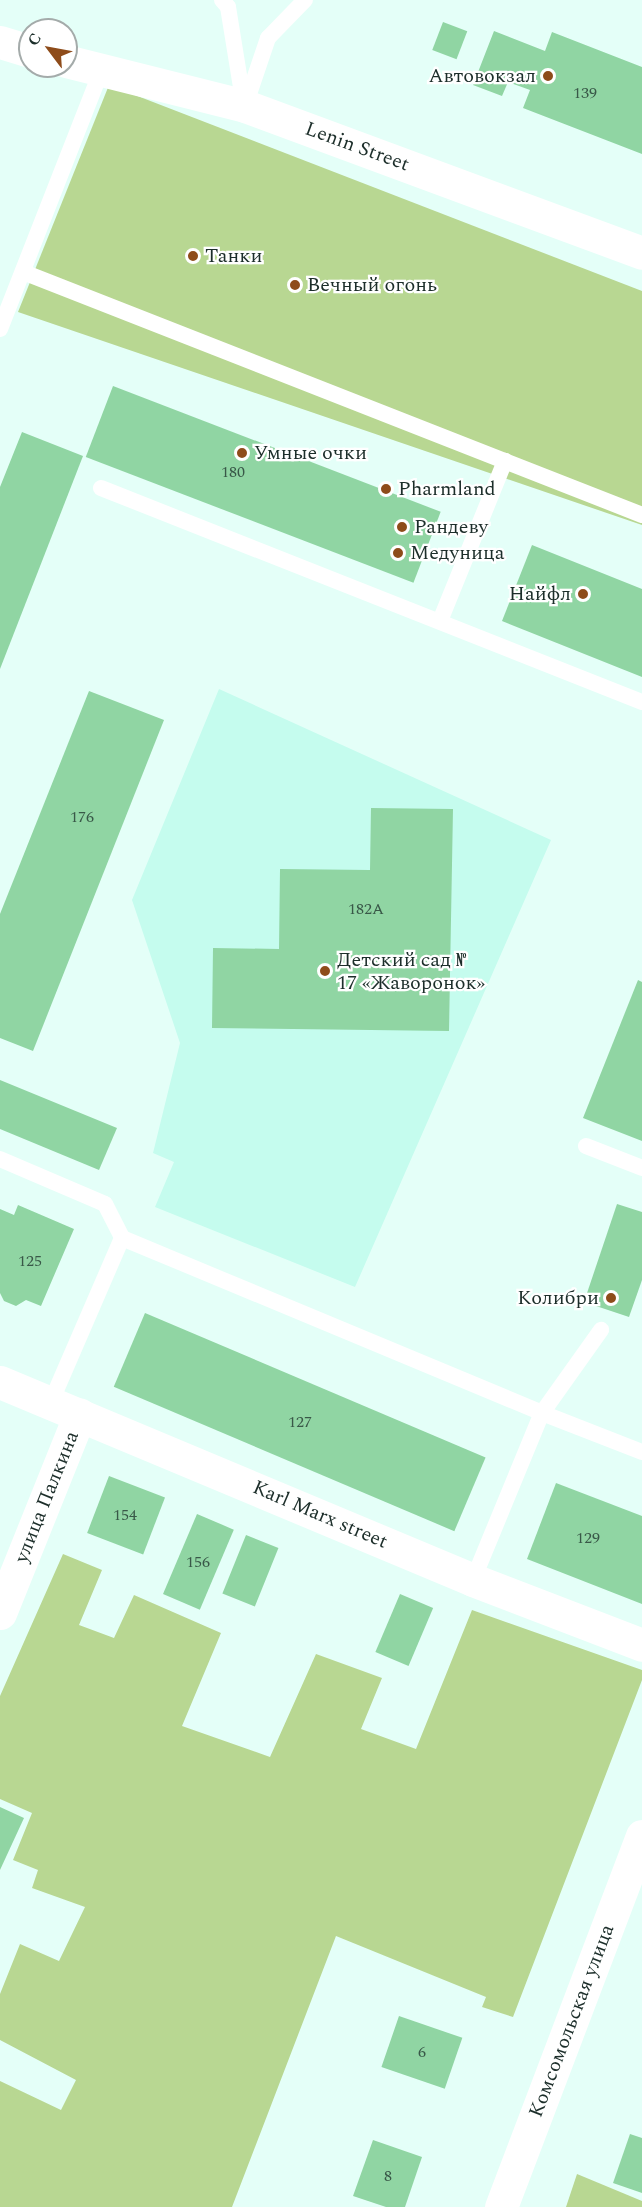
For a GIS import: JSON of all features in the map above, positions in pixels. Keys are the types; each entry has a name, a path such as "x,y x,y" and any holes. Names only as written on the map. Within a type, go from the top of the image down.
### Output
{"street":[{"path":"0,42 18,47"},
{"name":"Lenin Street","path":"78,64 244,106 642,253"},
{"name":"Karl Marx street","path":"0,1382 473,1580 642,1645"},
{"name":"улица Палкина","path":"0,1613 66,1408"},
{"name":"Комсомольская улица","path":"501,2207 642,1836"}],"lane":[{"path":"222,0 228,7 244,106"},
{"path":"244,106 268,38 305,0"},
{"path":"0,329 101,71"},
{"path":"23,272 642,515"},
{"path":"440,621 505,461"},
{"path":"101,488 642,702"},
{"path":"586,1146 642,1168"},
{"path":"0,1159 105,1204 122,1238 542,1413 642,1452"},
{"path":"66,1408 122,1238"},
{"path":"473,1580 542,1413 601,1330"}],"shaded area":[{"name":"Детский сад № 17 «Жаворонок»","path":"219,689 551,840 355,1287 155,1207 174,1162 153,1153 180,1043 132,900"}],"green space":[{"path":"109,85 642,291 642,525 18,312"},
{"path":"63,1554 102,1570 79,1625 114,1638 134,1595 221,1633 182,1726 270,1757 316,1654 382,1678 361,1729 416,1749 472,1610 642,1670 642,1680 513,2017 482,2007 486,1997 336,1936 232,2207 0,2207 0,2081 61,2110 76,2080 0,2040 0,1994 20,1944 59,1961 85,1907 32,1888 38,1870 13,1860 32,1813 0,1799 0,1696"},
{"path":"577,2174 642,2201 642,2207 566,2207"}],"building":[{"path":"443,22 467,31 457,59 432,50"},
{"path":"494,31 545,51 552,32 642,67 642,154 523,108 530,90 508,82 502,96 473,85"},
{"path":"113,386 441,512 413,583 86,457"},
{"path":"22,432 83,456 0,669 0,487"},
{"path":"532,545 642,589 642,677 502,621"},
{"path":"89,691 164,720 33,1051 0,1038 0,914"},
{"path":"371,808 453,809 449,1031 212,1028 213,948 279,949 280,869 370,870"},
{"path":"638,980 642,982 642,1141 583,1118"},
{"path":"0,1080 117,1128 99,1170 0,1129"},
{"path":"617,1204 642,1212 642,1280 629,1317 584,1302"},
{"path":"18,1205 74,1229 41,1306 26,1300 16,1306 4,1301 0,1293 0,1209 14,1215"},
{"path":"145,1313 486,1458 454,1531 114,1387"},
{"path":"109,1476 165,1498 143,1554 87,1533"},
{"path":"556,1483 642,1516 642,1604 527,1559"},
{"path":"197,1514 234,1530 200,1610 163,1594"},
{"path":"246,1535 278,1548 255,1607 222,1593"},
{"path":"400,1594 433,1608 409,1666 375,1652"},
{"path":"0,1807 24,1818 0,1870"},
{"path":"399,2016 462,2038 445,2089 381,2067"},
{"path":"630,2134 642,2138 642,2193 613,2183"},
{"path":"373,2140 422,2157 405,2207 386,2207 353,2196"}],"place":[{"name":"Автовокзал","path":"548,76"},
{"name":"Танки","path":"193,256"},
{"name":"Вечный огонь","path":"295,285"},
{"name":"Умные очки","path":"242,453"},
{"name":"Pharmland","path":"386,489"},
{"name":"Рандеву","path":"402,527"},
{"name":"Медуница","path":"398,553"},
{"name":"Найфл","path":"583,594"},
{"name":"Детский сад № 17 «Жаворонок»","path":"325,971"},
{"name":"Колибри","path":"611,1298"}]}
